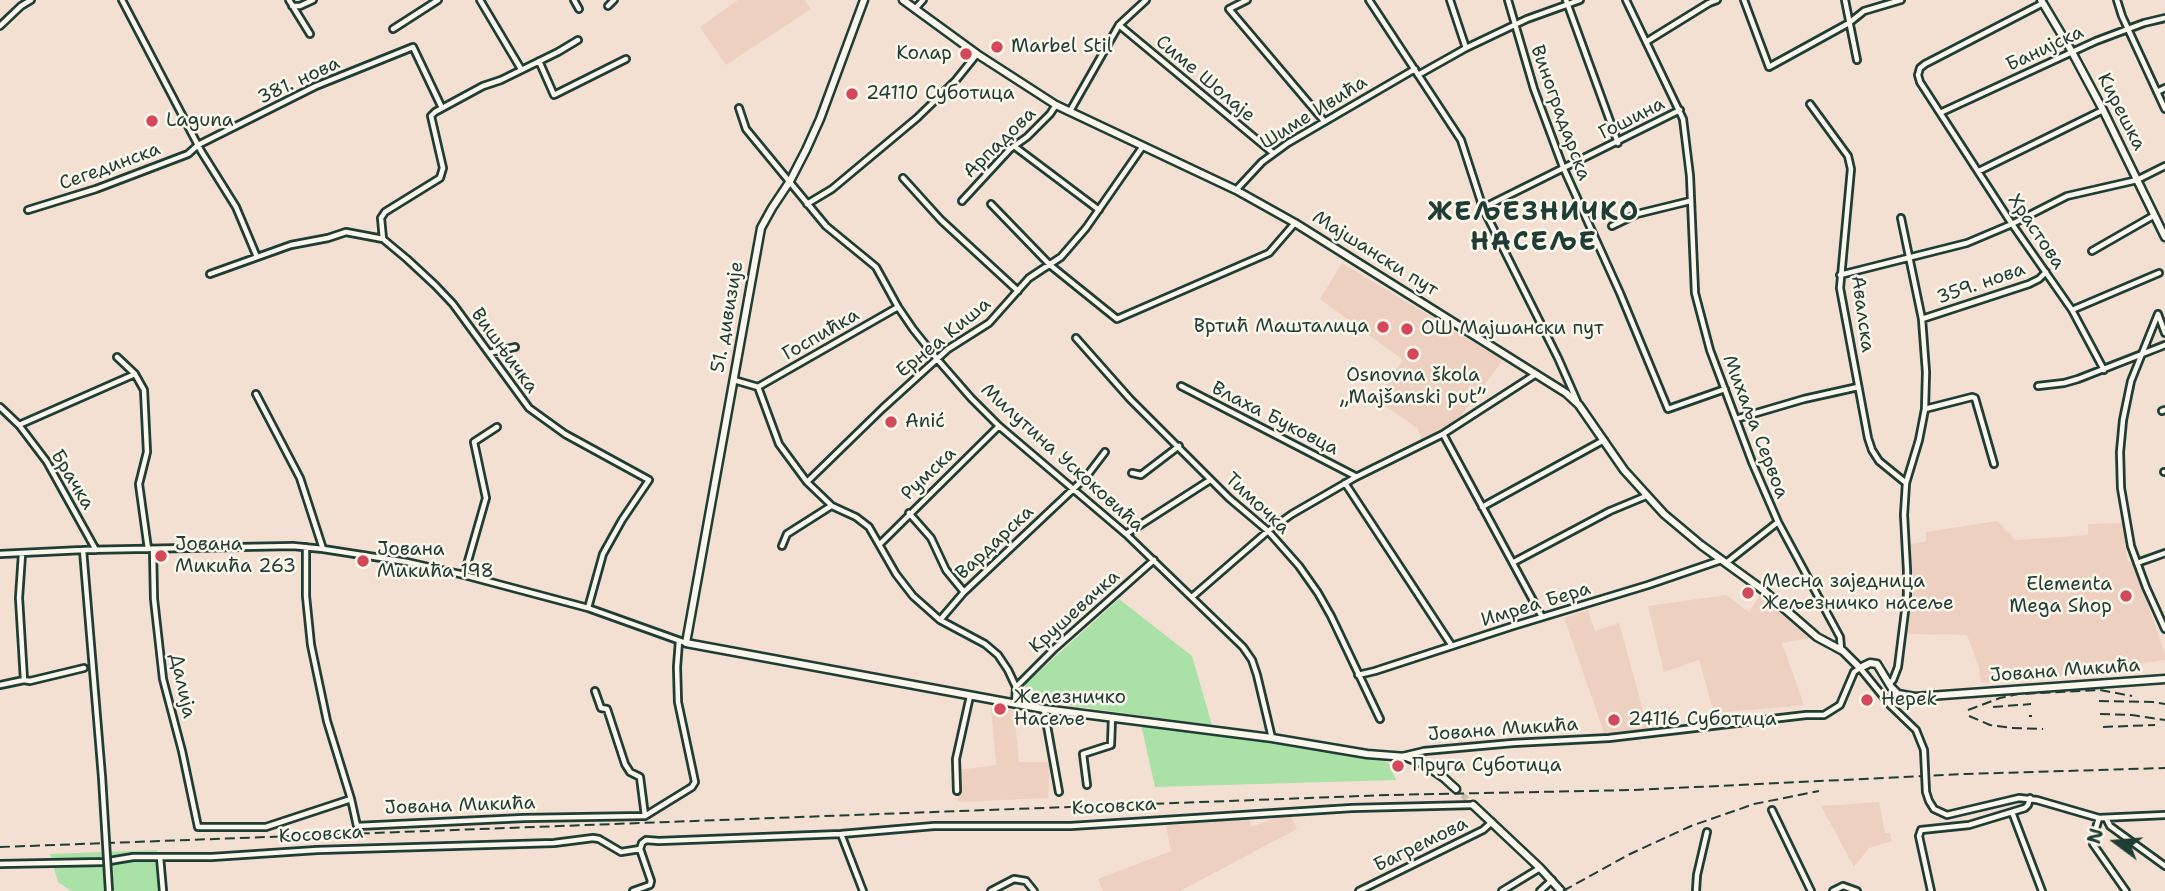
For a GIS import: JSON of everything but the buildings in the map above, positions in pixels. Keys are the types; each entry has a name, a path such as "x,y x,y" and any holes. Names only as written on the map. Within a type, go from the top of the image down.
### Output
{"street":[{"path":"0,26 31,0"},
{"path":"122,0 198,145 236,207 257,257"},
{"path":"289,0 310,34"},
{"path":"292,6 300,6 313,0"},
{"path":"393,29 438,0"},
{"path":"480,0 521,69"},
{"path":"574,0 579,9"},
{"path":"608,6 614,0"},
{"name":"51. дивизије","path":"682,642 761,228 790,181 820,119 862,0"},
{"name":"Мајшански пут","path":"903,0 976,54 1056,105 1236,190 1295,223 1566,393 1579,405 1624,470 1646,496 1683,530 1763,590 1817,637 1841,649 1916,730 1924,750 1928,801 1934,809 1947,815 2007,800 2030,798"},
{"path":"915,9 923,0"},
{"path":"1069,112 1119,25 1146,0"},
{"path":"1247,0 1229,9 1324,121"},
{"path":"1369,0 1461,140 1483,208 1579,405"},
{"path":"1450,0 1466,48"},
{"name":"Виноградарска","path":"1508,0 1534,89 1563,167 1620,293 1668,409 1725,389"},
{"path":"1418,75 1514,25 1567,2 1580,0"},
{"name":"Михаља Сервоа","path":"1626,0 1680,110 1686,132 1695,293 1710,350 1778,522 1840,638 1841,649"},
{"path":"1646,42 1717,0"},
{"path":"1744,0 1769,67 1849,23 1864,11 1901,0"},
{"path":"1845,0 1857,60"},
{"path":"2117,0 2165,109"},
{"path":"1567,2 1618,143"},
{"name":"Кирешка","path":"1940,113 1920,82 1920,68 2042,2 2103,110 2165,237"},
{"name":"Банијска","path":"1940,113 2072,52 2129,28 2165,18"},
{"name":"Симе Шолаје","path":"1119,25 1273,153"},
{"path":"210,274 291,246 345,232 383,239 381,218 385,212 440,178 443,168 431,116 578,40"},
{"name":"381. нова","path":"198,145 316,86 414,47 442,108"},
{"path":"807,204 832,190 917,118 950,87 976,54"},
{"path":"539,61 554,95 626,58"},
{"name":"Шиме Ивића","path":"1236,190 1246,177 1273,153 1415,69"},
{"path":"2157,92 2165,88"},
{"name":"Авалска","path":"1810,104 1848,156 1851,169 1840,275 1843,307 1868,438 1879,461 1906,483"},
{"name":"Арпадова","path":"962,201 1056,105"},
{"name":"Милутина Ускоковића","path":"739,108 746,129 807,204 826,226 876,267 898,307 937,359 999,426 1126,534 1243,647 1252,660 1272,738"},
{"name":"Гошина","path":"1483,208 1680,110"},
{"path":"1979,171 2103,110"},
{"name":"Храстова","path":"1940,113 2072,310 2104,370"},
{"name":"Сегединска","path":"28,210 96,189 188,154 198,145"},
{"name":"Ернеа Киша","path":"807,482 948,349 989,323 1037,272 1050,265 1073,244 1143,145"},
{"path":"1014,146 1099,210"},
{"path":"1840,275 1967,243 2067,196 2137,180 2165,166"},
{"path":"903,178 941,220 1018,291"},
{"path":"1612,226 1637,214 1690,201"},
{"path":"991,204 1050,265 1117,319 1269,253 1295,223"},
{"path":"2092,251 2153,216"},
{"path":"1889,684 1898,667 1907,595 1904,515 1906,483 1926,409 1922,318 1901,218"},
{"name":"Вишњичка","path":"383,239 453,304 529,408 547,423 649,480 603,554 588,608"},
{"name":"359. нова","path":"1922,318 2029,284 2046,272"},
{"path":"2072,310 2159,273"},
{"name":"Госпићка","path":"758,387 898,307"},
{"path":"2165,333 2158,314 2127,397 2120,452 2124,509 2131,546 2165,629"},
{"name":"Тимочка","path":"1076,338 1130,399 1210,480 1268,531 1299,566 1331,617 1380,719"},
{"path":"2038,386 2064,383 2165,345"},
{"path":"489,353 515,347"},
{"path":"19,425 135,374 117,357"},
{"name":"Далија","path":"135,374 144,390 147,452 139,484 150,549 163,679 198,827 266,827 351,799"},
{"path":"1192,597 1268,531 1311,502 1443,434 1537,374"},
{"path":"734,380 758,387 775,438 807,482 832,506 864,521 904,586 923,606 940,620 993,650 1004,663 1016,687 1015,704"},
{"name":"Влаха Буковца","path":"1181,386 1356,477"},
{"path":"1736,419 1858,387"},
{"path":"256,394 300,478 323,548"},
{"path":"1926,409 1975,398 1994,464"},
{"name":"Брачка","path":"0,407 19,425 47,462 96,551"},
{"name":"Румска","path":"880,544 999,426"},
{"path":"464,575 486,498 474,442 497,427"},
{"path":"1443,434 1542,617"},
{"path":"1482,507 1604,440"},
{"path":"1132,473 1141,475 1179,446"},
{"name":"Вардарска","path":"940,620 964,593 1086,477 1105,452"},
{"path":"1126,534 1210,480"},
{"name":"Влаха Буковца","path":"1345,483 1452,646"},
{"path":"1514,562 1610,511 1646,496"},
{"path":"782,546 787,534 832,506"},
{"path":"909,513 931,538 946,570 964,593"},
{"name":"Имреа Бера","path":"1359,674 1724,561 1778,522"},
{"name":"Јована Микића","path":"306,547 306,596 311,645 327,721 357,826 524,818 645,816"},
{"name":"Јована Микића","path":"0,554 83,550 323,548 464,575 588,608 682,642 1044,709 1399,757 1424,751 1609,738 1824,715 1840,705 1854,672 1868,663 1879,665 1898,694 1916,697 2165,679"},
{"path":"83,550 109,891"},
{"path":"2137,563 2165,553"},
{"path":"22,554 19,598 24,680"},
{"name":"Крушевачка","path":"1016,687 1055,648 1154,560"},
{"path":"595,691 601,708 607,709 625,764 631,772 640,777 645,816 692,787 695,782 678,702 677,667 682,642"},
{"path":"0,685 84,668"},
{"path":"957,791 956,759 970,696"},
{"path":"1044,709 1059,792"},
{"path":"1087,785 1083,754 1111,745 1112,718"},
{"path":"1424,751 1424,764"},
{"path":"1399,757 1411,758 1424,764 1456,789"},
{"path":"1931,891 1919,836 1921,831 1969,825 2012,812 2025,808 2030,798 2103,818 2165,815"},
{"name":"Косовска","path":"0,864 530,844 593,838 621,852 640,849 646,840 841,834 934,825 1071,825 1352,808 1473,805 1561,891"},
{"path":"1772,810 1811,891"},
{"path":"2012,812 2042,891"},
{"path":"2103,818 2165,866"},
{"path":"2103,818 2093,838 2093,844 2126,891"},
{"name":"Багремова","path":"1359,891 1483,830 1492,821"},
{"path":"1696,891 1707,832"},
{"path":"841,834 863,891"},
{"path":"633,891 650,886 651,881 640,849"},
{"path":"160,857 163,891"},
{"path":"1502,891 1540,868"},
{"path":"991,891 1014,879 1026,881 1034,891"},
{"path":"1540,891 1552,880"},
{"path":"1833,891 1843,886 1857,891"}],"shaded area":[{"path":"738,0 805,0 811,9 726,65 700,27"},
{"name":"ОШ Мајшански пут","path":"1342,263 1503,360 1457,421 1422,440 1417,428 1375,399 1403,360 1320,299"},
{"path":"1997,521 2016,540 2088,535 2088,524 2122,523 2128,562 2133,561 2165,660 2135,664 2136,669 1981,683 1979,667 1967,635 1900,634 1902,546 1926,541 1926,532"},
{"path":"1762,592 1814,637 1782,643 1804,705 1714,713 1699,660 1664,672 1648,606 1726,595 1749,612"},
{"path":"1588,610 1595,631 1619,623 1649,732 1606,738 1564,618"},
{"path":"991,708 1014,710 1019,762 1050,762 1048,798 958,802 958,770 996,765"},
{"path":"1879,802 1885,833 1890,833 1892,841 1869,848 1854,867 1821,806"},
{"path":"1290,813 1297,829 1180,891 1103,891 1098,879 1171,851 1166,826 1249,817 1251,827"}],"green space":[{"path":"1119,599 1192,656 1212,725 1029,700 1025,684"},
{"path":"1140,720 1388,762 1396,780 1155,787"},
{"path":"157,850 160,891 71,891 58,882 50,854"}],"tunnel":[{"path":"1456,789 1473,805"}],"railway":[{"path":"1968,710 2018,694 2100,690 2132,696"},
{"path":"2099,701 2165,704"},
{"path":"1993,707 2031,704"},
{"path":"2100,714 2165,720"},
{"path":"1969,716 1990,725 2043,729"},
{"path":"2103,727 2155,725"},
{"path":"0,847 1388,795 1634,790 1966,774 2165,768"},
{"path":"1563,891 1630,854 1691,826 1754,804 1819,791"}],"place":[{"name":"Marbel Stil","path":"997,47"},
{"name":"Колар","path":"966,54"},
{"name":"24110 Суботица","path":"852,94"},
{"name":"Laguna","path":"152,121"},
{"name":"Вртић Машталица","path":"1383,327"},
{"name":"ОШ Мајшански пут","path":"1407,329"},
{"name":"Osnovna škola „Majšanski put”","path":"1413,354"},
{"name":"Anić","path":"891,422"},
{"name":"Јована Микића 263","path":"161,556"},
{"name":"Јована Микића 198","path":"363,561"},
{"name":"Месна заједница Жељезничко насеље","path":"1748,593"},
{"name":"Elementa Mega Shop","path":"2126,596"},
{"name":"Hepek","path":"1867,700"},
{"name":"Железничко Насеље","path":"1000,709"},
{"name":"24116 Суботица","path":"1614,720"},
{"name":"Пруга Суботица","path":"1398,766"}],"district":[{"name":"ЖЕЉЕЗНИЧКО НАСЕЉЕ","path":"1534,228"}]}
